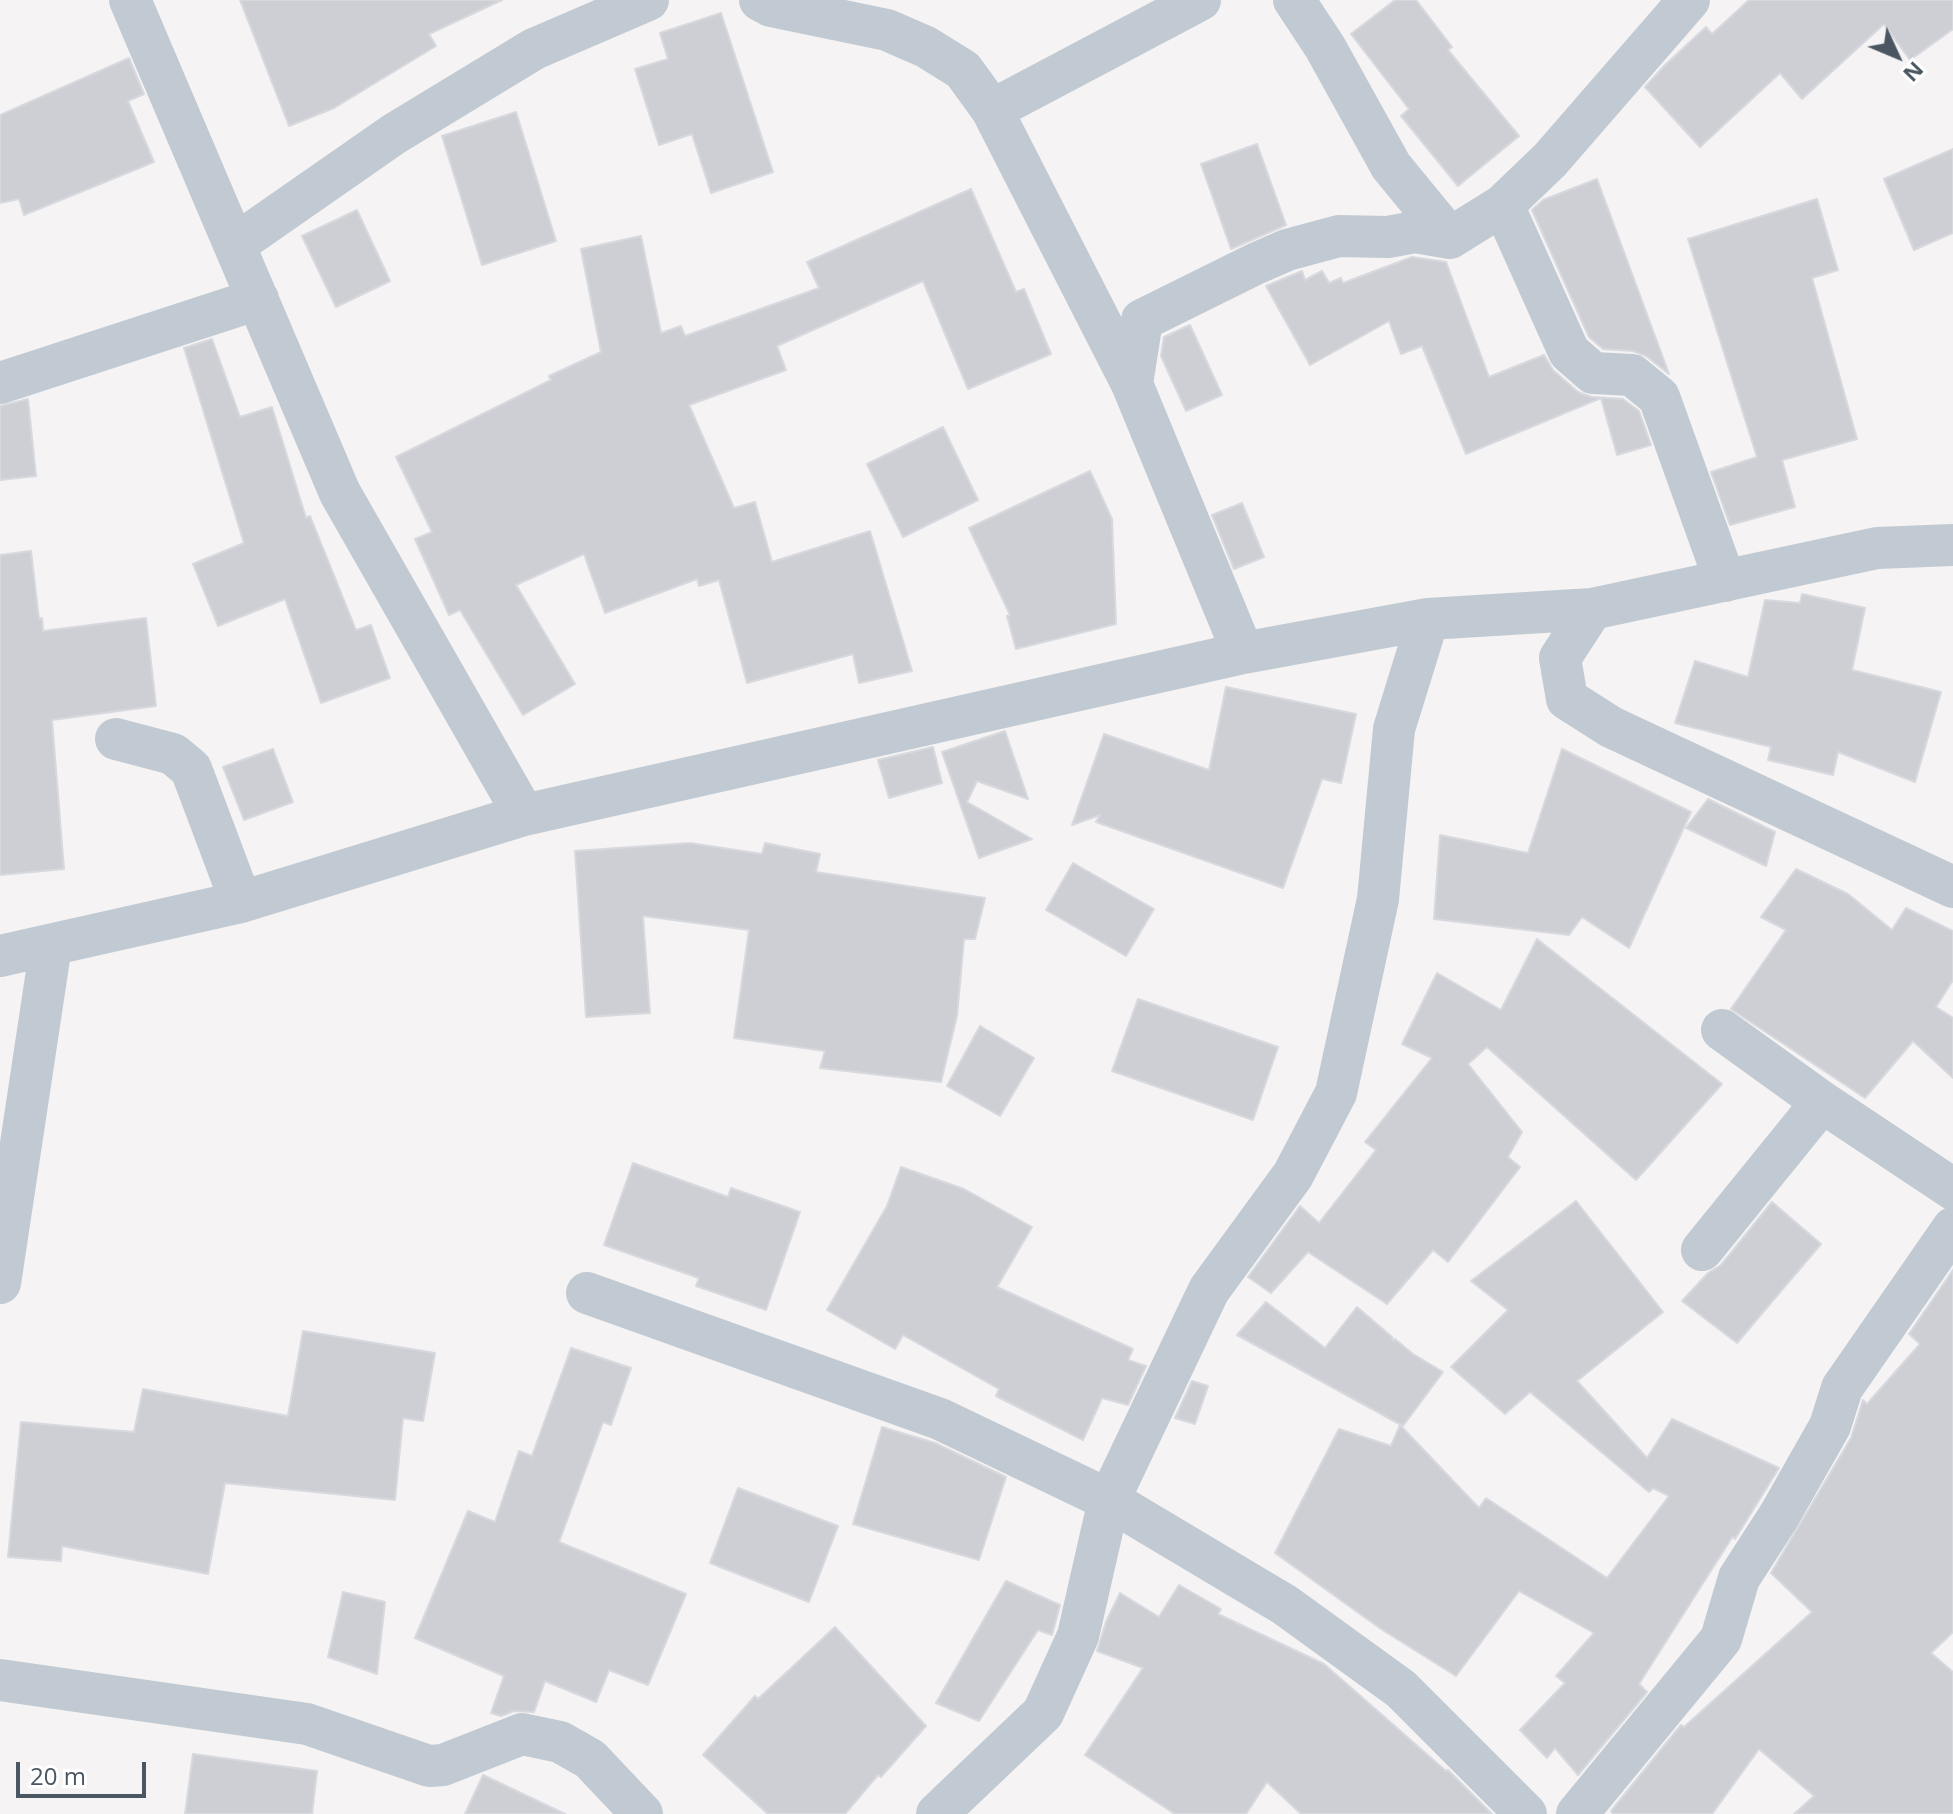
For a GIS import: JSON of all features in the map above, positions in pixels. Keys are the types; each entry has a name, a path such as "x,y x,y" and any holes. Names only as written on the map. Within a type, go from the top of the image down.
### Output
{"street":[{"path":"130,0 340,493 524,815"},
{"path":"236,244 394,134 534,49 648,0"},
{"path":"760,0 771,6 887,30 926,47 963,70 992,110 1132,384 1243,653"},
{"path":"992,110 1200,0"},
{"path":"1294,0 1325,47 1391,166 1450,238"},
{"path":"1132,384 1142,320 1255,264 1287,250 1339,236 1388,237 1415,232 1450,238 1503,205 1550,160 1689,0"},
{"path":"1503,205 1569,352 1593,373 1632,375 1659,397 1725,581"},
{"path":"0,383 258,299"},
{"path":"0,956 241,902 524,815 1243,653 1428,619 1592,609 1877,548 1953,545"},
{"path":"1592,609 1560,658 1567,699 1611,727 1953,887"},
{"path":"937,1814 1043,1713 1078,1636 1109,1500 1209,1290 1293,1175 1336,1093 1378,899 1394,729 1428,619"},
{"path":"116,739 173,754 191,769 241,902"},
{"path":"0,1283 51,945"},
{"path":"1722,1030 1822,1102 1953,1189"},
{"path":"1702,1250 1822,1102"},
{"path":"1577,1814 1721,1639 1739,1578 1779,1516 1830,1426 1842,1388 1953,1228"},
{"path":"587,1293 940,1419 1109,1500 1285,1605 1401,1689 1526,1814"},
{"path":"0,1680 307,1724 429,1766 443,1765 522,1734 560,1742 590,1759 642,1814"}],"building":[{"path":"240,0 502,0 429,34 436,46 334,108 289,126"},
{"path":"1395,0 1416,0 1452,47 1448,50 1519,136 1458,186 1401,116 1409,109 1351,34"},
{"path":"1749,0 1953,0 1953,29 1910,60 1884,24 1802,99 1780,73 1700,147 1645,87 1706,27 1712,34"},
{"path":"721,13 773,172 711,193 692,134 659,145 635,69 668,59 660,33"},
{"path":"129,58 144,94 128,101 154,162 24,215 19,199 0,203 0,115"},
{"path":"516,112 556,241 482,265 442,136"},
{"path":"1257,144 1286,225 1231,249 1201,164"},
{"path":"1953,149 1953,233 1914,250 1884,179"},
{"path":"1597,179 1669,374 1646,356 1633,351 1603,349 1589,337 1532,210 1543,200"},
{"path":"971,189 1016,292 1024,289 1051,354 968,389 923,281 777,346 786,370 689,405 734,508 755,502 772,562 870,531 912,671 859,683 853,654 747,683 719,580 699,586 697,579 605,613 584,554 516,585 575,684 523,715 460,610 449,615 415,539 432,532 396,457 601,352 581,249 641,236 661,333 681,326 685,336 819,288 807,262"},
{"path":"1817,199 1838,270 1812,278 1857,439 1782,460 1795,507 1730,525 1711,472 1757,457 1688,239"},
{"path":"357,210 390,281 336,307 302,236"},
{"path":"1412,257 1446,262 1489,377 1544,355 1553,370 1578,392 1592,397 1623,399 1639,411 1651,445 1617,455 1601,398 1466,454 1422,346 1401,354 1389,321 1310,365 1266,286 1302,271 1305,280 1322,271 1329,283 1341,278 1343,283"},
{"path":"1190,325 1222,395 1186,411 1161,356 1164,337"},
{"path":"212,339 240,417 272,407 306,518 310,516 356,630 371,625 390,678 321,703 285,599 218,626 193,564 244,543 184,348"},
{"path":"28,399 36,476 0,480 0,406"},
{"path":"943,427 978,500 903,537 867,464"},
{"path":"1090,471 1112,519 1116,624 1016,649 1007,616 1010,615 969,528"},
{"path":"1242,503 1264,557 1234,569 1212,515"},
{"path":"31,551 43,631 146,618 156,706 52,720 64,869 0,875 0,555"},
{"path":"1802,594 1865,608 1852,670 1941,692 1915,782 1838,752 1833,775 1768,760 1771,747 1675,723 1695,661 1748,677 1765,600 1800,603"},
{"path":"1226,687 1356,714 1341,783 1322,779 1283,888 1096,822 1100,815 1072,825 1104,734 1209,770"},
{"path":"1005,731 1028,799 977,781 967,802 1032,839 979,858 942,752"},
{"path":"933,747 942,783 889,798 878,760"},
{"path":"273,749 293,802 244,820 223,767"},
{"path":"1562,749 1691,812 1629,948 1582,917 1569,935 1434,919 1440,835 1528,853"},
{"path":"1708,799 1775,832 1766,866 1686,828"},
{"path":"690,843 762,854 765,843 820,854 816,872 985,898 975,939 964,939 957,1016 941,1082 820,1068 825,1051 734,1038 749,930 643,916 650,1013 586,1017 575,851"},
{"path":"1073,863 1154,909 1126,956 1046,910"},
{"path":"1796,869 1848,894 1892,930 1906,908 1953,931 1953,980 1936,1007 1953,1018 1953,1078 1913,1041 1865,1098 1731,1009 1786,930 1761,917"},
{"path":"1537,939 1722,1084 1636,1180 1487,1047 1468,1064 1522,1132 1508,1157 1520,1167 1448,1262 1433,1250 1387,1304 1308,1252 1271,1293 1248,1277 1300,1206 1319,1223 1376,1150 1365,1142 1432,1058 1402,1044 1437,973 1501,1010"},
{"path":"1138,999 1278,1047 1253,1120 1112,1071"},
{"path":"980,1026 1034,1058 1000,1116 947,1086"},
{"path":"633,1163 728,1197 731,1188 800,1212 766,1310 696,1286 699,1278 604,1245"},
{"path":"901,1167 964,1189 1032,1227 997,1287 1133,1349 1128,1360 1146,1366 1128,1405 1102,1398 1083,1440 996,1396 999,1389 903,1335 895,1349 827,1310 887,1206"},
{"path":"1576,1201 1663,1312 1577,1381 1647,1458 1672,1419 1779,1468 1639,1684 1647,1692 1578,1775 1555,1748 1547,1758 1520,1730 1565,1683 1556,1676 1594,1633 1519,1591 1456,1676 1381,1629 1275,1553 1339,1429 1391,1446 1400,1425 1479,1508 1486,1498 1607,1578 1669,1496 1653,1488 1649,1492 1530,1392 1505,1414 1451,1367 1508,1310 1471,1281"},
{"path":"1772,1202 1821,1244 1737,1343 1682,1301 1708,1273 1721,1265"},
{"path":"1953,1270 1953,1632 1931,1653 1953,1672 1953,1814 1794,1814 1814,1796 1759,1749 1712,1814 1613,1814 1611,1811 1681,1725 1684,1727 1812,1612 1771,1573 1851,1438 1863,1400 1867,1404 1920,1344 1909,1334"},
{"path":"1266,1302 1325,1348 1357,1307 1393,1341 1395,1339 1443,1372 1403,1426 1237,1335"},
{"path":"303,1331 435,1353 423,1421 403,1418 395,1500 225,1483 208,1574 62,1546 61,1561 8,1557 21,1422 134,1432 143,1389 288,1416"},
{"path":"571,1348 631,1368 611,1425 603,1422 559,1542 686,1594 648,1685 609,1670 596,1702 545,1681 534,1712 514,1711 501,1716 491,1713 504,1676 415,1638 468,1511 495,1522 519,1451 532,1456"},
{"path":"1192,1381 1208,1386 1195,1424 1175,1418"},
{"path":"882,1427 935,1443 1006,1477 979,1560 853,1524"},
{"path":"738,1488 838,1526 809,1602 710,1563"},
{"path":"1006,1581 1060,1605 1052,1635 1038,1630 979,1721 936,1703"},
{"path":"1179,1585 1221,1609 1218,1614 1324,1664 1448,1770 1492,1814 1301,1814 1267,1782 1246,1814 1175,1814 1085,1755 1143,1668 1097,1651 1120,1593 1159,1617"},
{"path":"343,1592 385,1602 377,1674 328,1657"},
{"path":"835,1627 926,1726 845,1814 768,1814 703,1755 755,1696 758,1699"},
{"path":"193,1754 317,1771 312,1814 185,1814"},
{"path":"483,1775 565,1814 465,1814"}]}
